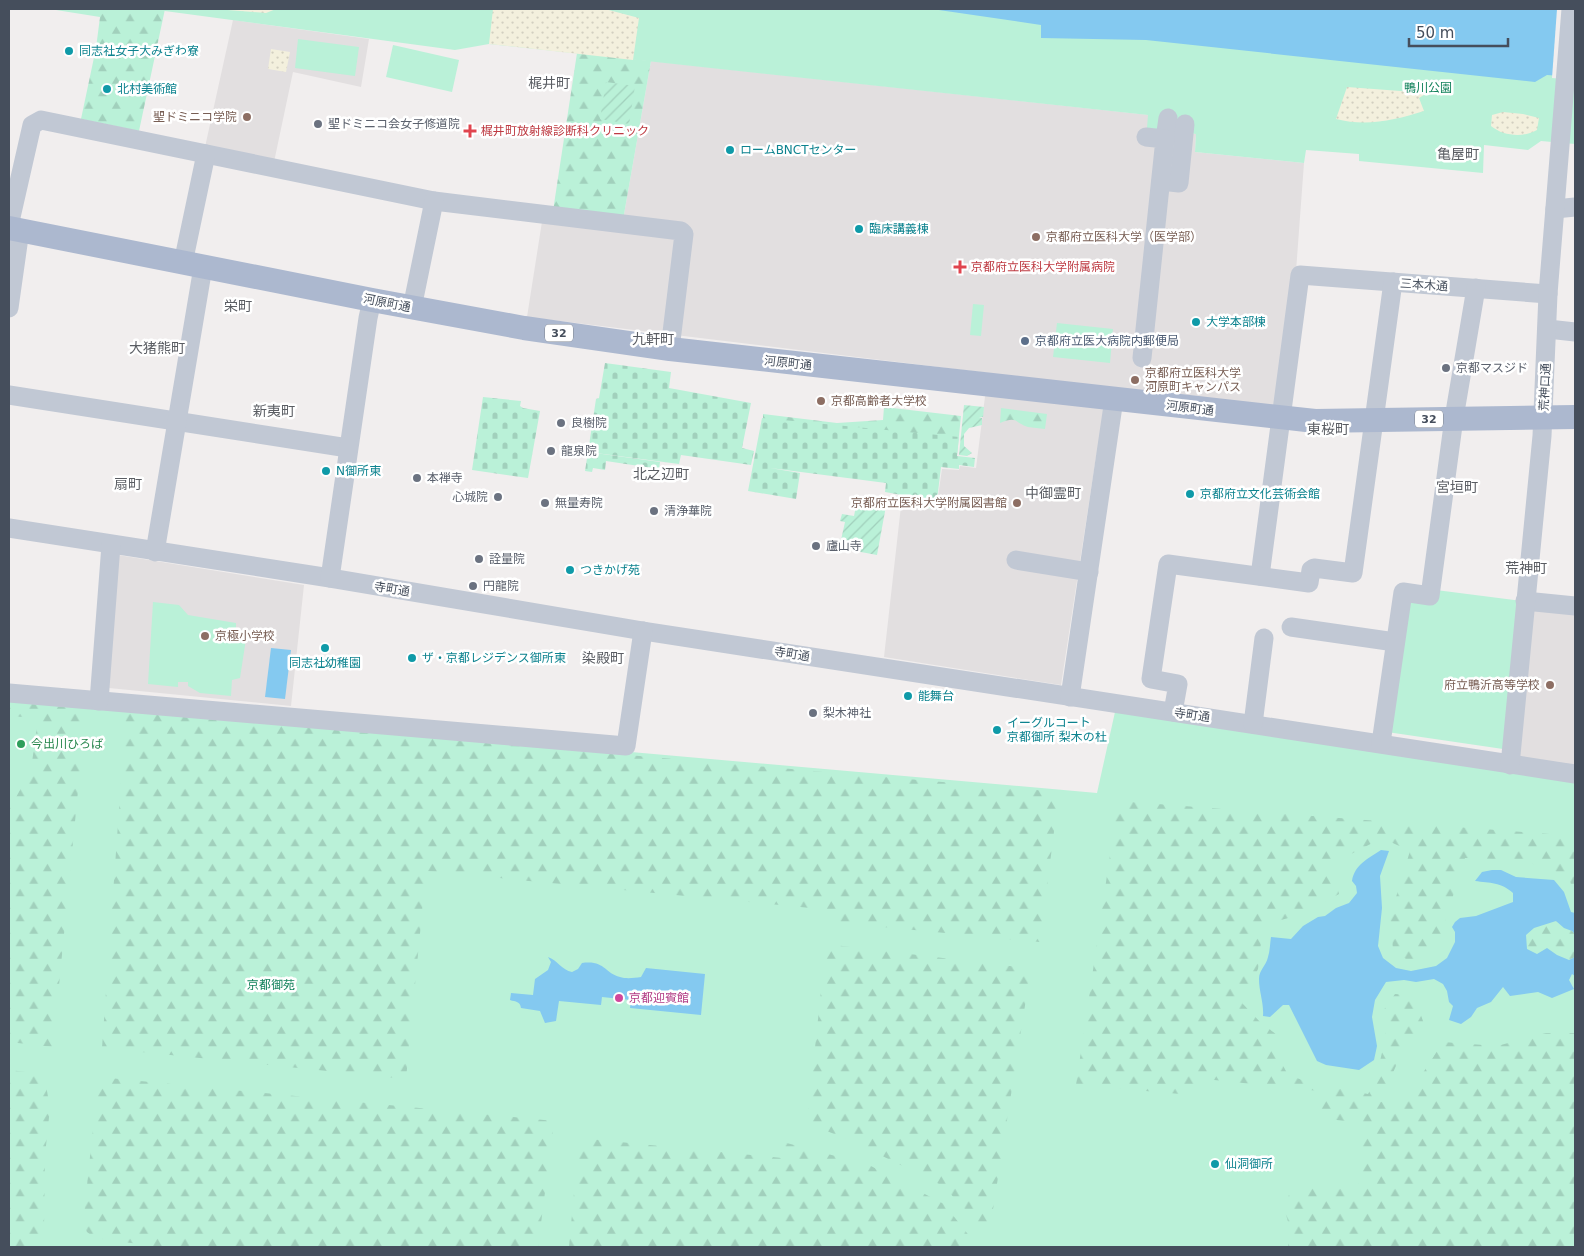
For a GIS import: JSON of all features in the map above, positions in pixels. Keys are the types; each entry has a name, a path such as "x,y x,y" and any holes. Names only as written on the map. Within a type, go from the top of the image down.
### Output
{"main road":[{"name":"河原町通","path":"13,228 412,308 524,328 670,349 1316,421 1575,417"}],"street":[{"name":"荒神口通","path":"1510,765 1525,601 1537,503 1548,330 1548,294 1571,9"},
{"path":"9,308 13,228 32,124 41,120 434,201 680,231 684,234 670,349"},
{"path":"1142,358 1165,139 1176,121 1179,183 1161,181"},
{"path":"1146,137 1165,139"},
{"path":"155,552 176,420 206,154"},
{"path":"412,308 434,201"},
{"path":"1555,209 1575,207"},
{"name":"三本木通","path":"1282,418 1300,275 1548,294"},
{"path":"1173,712 1178,684 1152,679 1168,564 1309,583 1311,570 1314,568 1353,574 1393,282"},
{"path":"1381,744 1402,592 1430,596 1454,418 1476,288"},
{"path":"330,578 348,448 372,300"},
{"path":"1548,330 1575,332"},
{"path":"9,395 348,448"},
{"path":"1070,697 1114,399"},
{"path":"1260,576 1282,418"},
{"name":"寺町通","path":"9,528 330,578 643,631 1575,774"},
{"path":"99,701 111,545"},
{"path":"1016,560 1088,572"},
{"path":"1525,601 1575,606"},
{"path":"1291,627 1395,642"},
{"path":"9,693 626,746 643,631"},
{"path":"1253,724 1264,638"}],"shaded area":[{"name":"聖ドミニコ学院","path":"233,20 369,39 361,87 293,72 274,162 205,147"},
{"name":"京都府立医科大学 河原町キャンパス","path":"651,61 1149,115 1148,128 1196,134 1195,152 1304,163 1295,285 1280,408 1112,387 1096,457 1061,685 884,657 901,506 936,510 942,469 959,470 960,466 976,468 988,373 527,317 544,209 623,220"},
{"name":"京極小学校","path":"118,555 304,585 291,706 109,688"},
{"name":"府立鴨沂高等学校","path":"1534,607 1575,612 1575,766 1517,758"}],"green space":[{"path":"57,9 165,9 139,131 81,119 96,48 100,17"},
{"name":"鴨川公園","path":"150,9 1575,9 1575,144 1541,141 1528,150 1484,145 1483,173 1359,161 1359,154 1306,150 1304,163 1195,152 1196,134 1147,128 1148,115 489,44 455,50"},
{"path":"298,39 359,47 355,76 295,68"},
{"path":"393,45 459,60 452,92 386,77"},
{"path":"577,53 651,61 623,220 553,211"},
{"path":"606,82 635,86 629,124 600,119"},
{"path":"973,304 984,305 981,336 970,335"},
{"path":"1057,323 1113,329 1110,363 1053,357"},
{"path":"605,363 671,372 669,388 751,403 742,448 754,451 751,465 681,455 679,464 588,452 596,399 599,398"},
{"path":"483,397 521,401 520,406 523,408 540,411 528,478 472,470"},
{"path":"964,405 984,407 983,417 979,417 982,418 982,425 969,428 964,434 964,446 972,453 967,456 959,455"},
{"path":"884,407 961,416 957,455 763,421 763,414 837,423 883,420"},
{"path":"1001,408 1047,414 1045,429 1028,427 1013,420 1000,423"},
{"path":"762,418 959,437 957,456 975,458 974,467 959,465 959,469 941,467 936,509 902,505 902,495 885,492 886,483 770,468 800,473 796,499 748,491"},
{"path":"588,452 660,462 659,469 606,461 605,470 593,468 592,472 585,471"},
{"path":"857,501 886,506 877,555 834,547 835,539 841,540 845,522 840,521 842,514 854,516"},
{"path":"1436,590 1522,601 1503,749 1387,732 1406,598"},
{"path":"153,602 179,605 188,615 236,623 236,630 239,634 243,635 243,639 246,639 240,678 232,680 231,696 200,693 188,686 188,682 178,682 178,687 148,684"},
{"name":"京都御苑","path":"9,700 1097,793 1115,712 1575,779 1575,1247 9,1247"},
{"path":"9,702 86,709 53,1047 9,1042 9,810 31,770 38,718 9,716"},
{"path":"126,712 1059,792 1040,942 831,922 831,910 426,871 406,1079 102,1048"},
{"path":"1118,801 1575,836 1575,895 1568,876 1521,860 1465,858 1436,950 1411,963 1393,949 1390,917 1410,851 1382,838 1332,864 1339,894 1303,914 1263,925 1258,969 1242,1003 1261,1023 1280,1037 1278,1056 1288,1075 1311,1083 1368,1094 1375,1082 1386,1036 1383,1011 1395,994 1414,995 1424,1024 1399,1059 1380,1102 1406,1099 1443,1042 1497,1046 1546,1033 1575,1033 1575,1247 1288,1247 1289,1225 1284,1208 1293,1184 1358,1190 1365,1123 1318,1118 1319,1091 1195,1078 1192,1095 1076,1085"},
{"path":"1556,921 1575,934 1575,957 1569,960 1547,948 1537,954 1527,949 1526,935 1534,928"},
{"path":"826,944 1019,967 1027,972 1029,980 991,1222 977,1222 943,1186 854,1142 807,1123"},
{"path":"9,1070 44,1074 50,1108 45,1155 44,1227 41,1247 9,1247"},
{"path":"109,1078 554,1121 538,1247 160,1247 95,1238 87,1232 83,1224 97,1089 101,1083"},
{"path":"579,1138 782,1158 783,1142 869,1165 944,1204 978,1247 569,1247"}],"sand":[{"path":"215,9 276,9 266,13"},
{"path":"493,9 605,9 639,18 633,60 489,44"},
{"path":"271,49 290,52 286,72 268,69"},
{"path":"1347,87 1427,93 1419,98 1424,111 1370,122 1336,119"},
{"path":"1503,112 1539,118 1537,130 1519,135 1501,132 1491,126 1492,115"}],"water":[{"path":"932,9 1575,9 1575,77 1547,75 1535,82 1146,40 1041,38 1041,25"},
{"path":"271,648 291,650 285,699 265,697"},
{"path":"1381,850 1389,851 1380,876 1382,908 1378,946 1383,958 1396,968 1411,971 1436,966 1447,958 1455,942 1455,932 1452,927 1455,922 1460,918 1476,916 1513,902 1513,893 1509,889 1495,884 1475,881 1482,872 1501,870 1516,877 1554,880 1564,892 1571,912 1575,913 1575,934 1556,921 1534,928 1526,935 1527,949 1537,954 1547,948 1569,960 1575,957 1575,976 1572,974 1569,980 1574,989 1552,998 1538,992 1510,996 1503,987 1491,1002 1477,1008 1471,1017 1461,1024 1449,1020 1453,1006 1449,1002 1447,991 1443,984 1434,979 1416,982 1404,980 1386,982 1375,1000 1372,1017 1377,1046 1374,1060 1359,1070 1326,1065 1317,1061 1289,1005 1283,1005 1270,1017 1263,1016 1259,976 1268,957 1271,937 1291,939 1303,926 1349,903 1357,893 1356,886 1352,881 1353,875 1363,862"},
{"path":"548,957 572,972 578,969 582,963 595,963 615,975 625,978 641,977 646,968 705,974 701,1015 630,1008 631,1000 602,997 601,1005 559,1001 556,1021 545,1023 540,1011 521,1008 519,1003 510,1000 511,993 533,995 535,979 548,970 551,962"}],"pier":[{"path":"1557,9 1575,9 1575,80 1552,78"}],"place":[{"name":"同志社女子大みぎわ寮","path":"69,51"},
{"name":"北村美術館","path":"107,89"},
{"name":"聖ドミニコ学院","path":"247,117"},
{"name":"聖ドミニコ会女子修道院","path":"318,124"},
{"name":"梶井町放射線診断科クリニック","path":"470,131"},
{"name":"ロームBNCTセンター","path":"730,150"},
{"name":"臨床講義棟","path":"859,229"},
{"name":"京都府立医科大学（医学部）","path":"1036,237"},
{"name":"京都府立医科大学附属病院","path":"960,267"},
{"name":"大学本部棟","path":"1196,322"},
{"name":"京都府立医大病院内郵便局","path":"1025,341"},
{"name":"京都マスジド","path":"1446,368"},
{"name":"京都府立医科大学 河原町キャンパス","path":"1135,380"},
{"name":"京都高齢者大学校","path":"821,401"},
{"name":"良樹院","path":"561,423"},
{"name":"龍泉院","path":"551,451"},
{"name":"N御所東","path":"326,471"},
{"name":"本禅寺","path":"417,478"},
{"name":"京都府立文化芸術会館","path":"1190,494"},
{"name":"心城院","path":"498,497"},
{"name":"無量寿院","path":"545,503"},
{"name":"京都府立医科大学附属図書館","path":"1017,503"},
{"name":"清浄華院","path":"654,511"},
{"name":"廬山寺","path":"816,546"},
{"name":"詮量院","path":"479,559"},
{"name":"つきかげ苑","path":"570,570"},
{"name":"円龍院","path":"473,586"},
{"name":"京極小学校","path":"205,636"},
{"name":"同志社幼稚園","path":"325,648"},
{"name":"ザ・京都レジデンス御所東","path":"412,658"},
{"name":"府立鴨沂高等学校","path":"1550,685"},
{"name":"能舞台","path":"908,696"},
{"name":"梨木神社","path":"813,713"},
{"name":"イーグルコート 京都御所 梨木の杜","path":"997,730"},
{"name":"今出川ひろば","path":"21,744"},
{"name":"京都迎賓館","path":"619,998"},
{"name":"仙洞御所","path":"1215,1164"}],"district":[{"name":"梶井町","path":"549,83"},
{"name":"亀屋町","path":"1458,154"},
{"name":"栄町","path":"238,306"},
{"name":"九軒町","path":"653,339"},
{"name":"大猪熊町","path":"157,348"},
{"name":"新夷町","path":"274,411"},
{"name":"東桜町","path":"1328,429"},
{"name":"北之辺町","path":"661,474"},
{"name":"扇町","path":"128,484"},
{"name":"宮垣町","path":"1457,487"},
{"name":"中御霊町","path":"1053,493"},
{"name":"荒神町","path":"1526,568"},
{"name":"染殿町","path":"603,658"}]}
